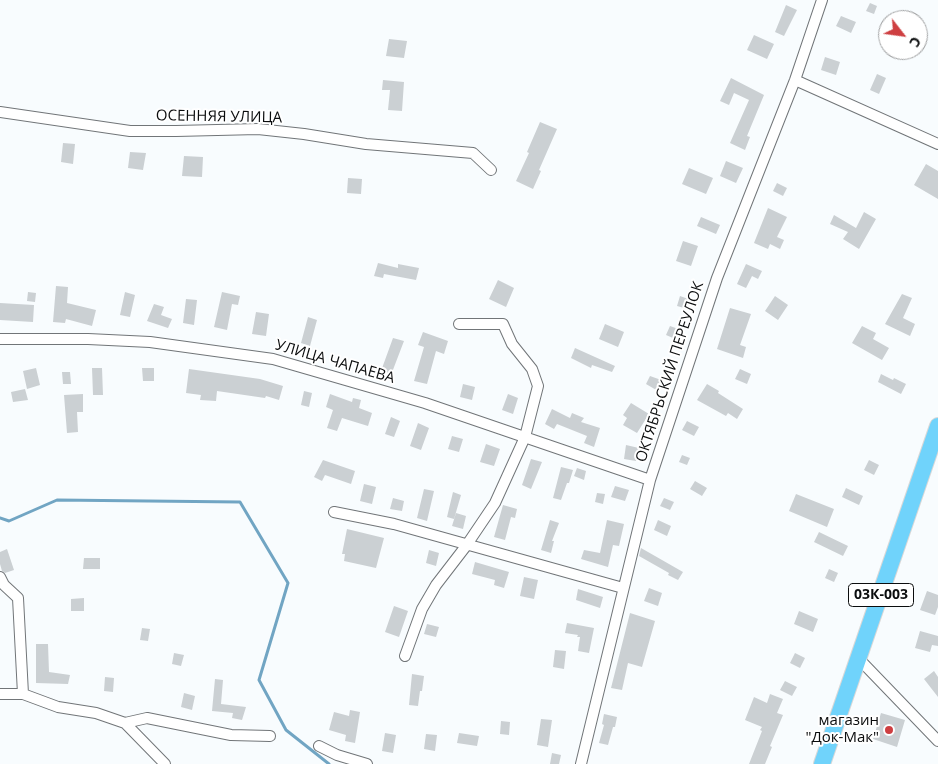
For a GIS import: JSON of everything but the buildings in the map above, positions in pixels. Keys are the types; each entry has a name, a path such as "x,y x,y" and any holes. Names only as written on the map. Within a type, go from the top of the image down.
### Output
{"main road":[{"name":"03К-003","path":"822,764 938,426"}],"street":[{"name":"ОКТЯБРЬСКИЙ ПЕРЕУЛОК","path":"581,764 650,480 717,278 795,80 822,0"},
{"path":"795,80 938,144"},
{"name":"ОСЕННЯЯ УЛИЦА","path":"0,112 130,131 176,132 258,129 366,144 473,153 491,170"},
{"path":"405,656 422,609 436,585 495,504 525,437 538,386 532,369 512,344 503,324 459,324"},
{"name":"УЛИЦА ЧАПАЕВА","path":"0,339 88,339 150,342 273,359 425,403 650,480"},
{"path":"334,512 394,524 466,546 623,588"},
{"path":"0,577 4,585 18,598 23,694"},
{"path":"859,659 938,741"},
{"path":"0,694 23,694 58,707 96,714 125,724 165,764"},
{"path":"125,724 147,718 231,734 270,736"},
{"path":"319,746 337,755 367,764"}],"waterway":[{"path":"0,518 9,521 57,500 240,502 288,583 259,680 286,730 329,764"}],"place":[{"name":"магазин \"Док-Мак\"","path":"889,730"}]}
